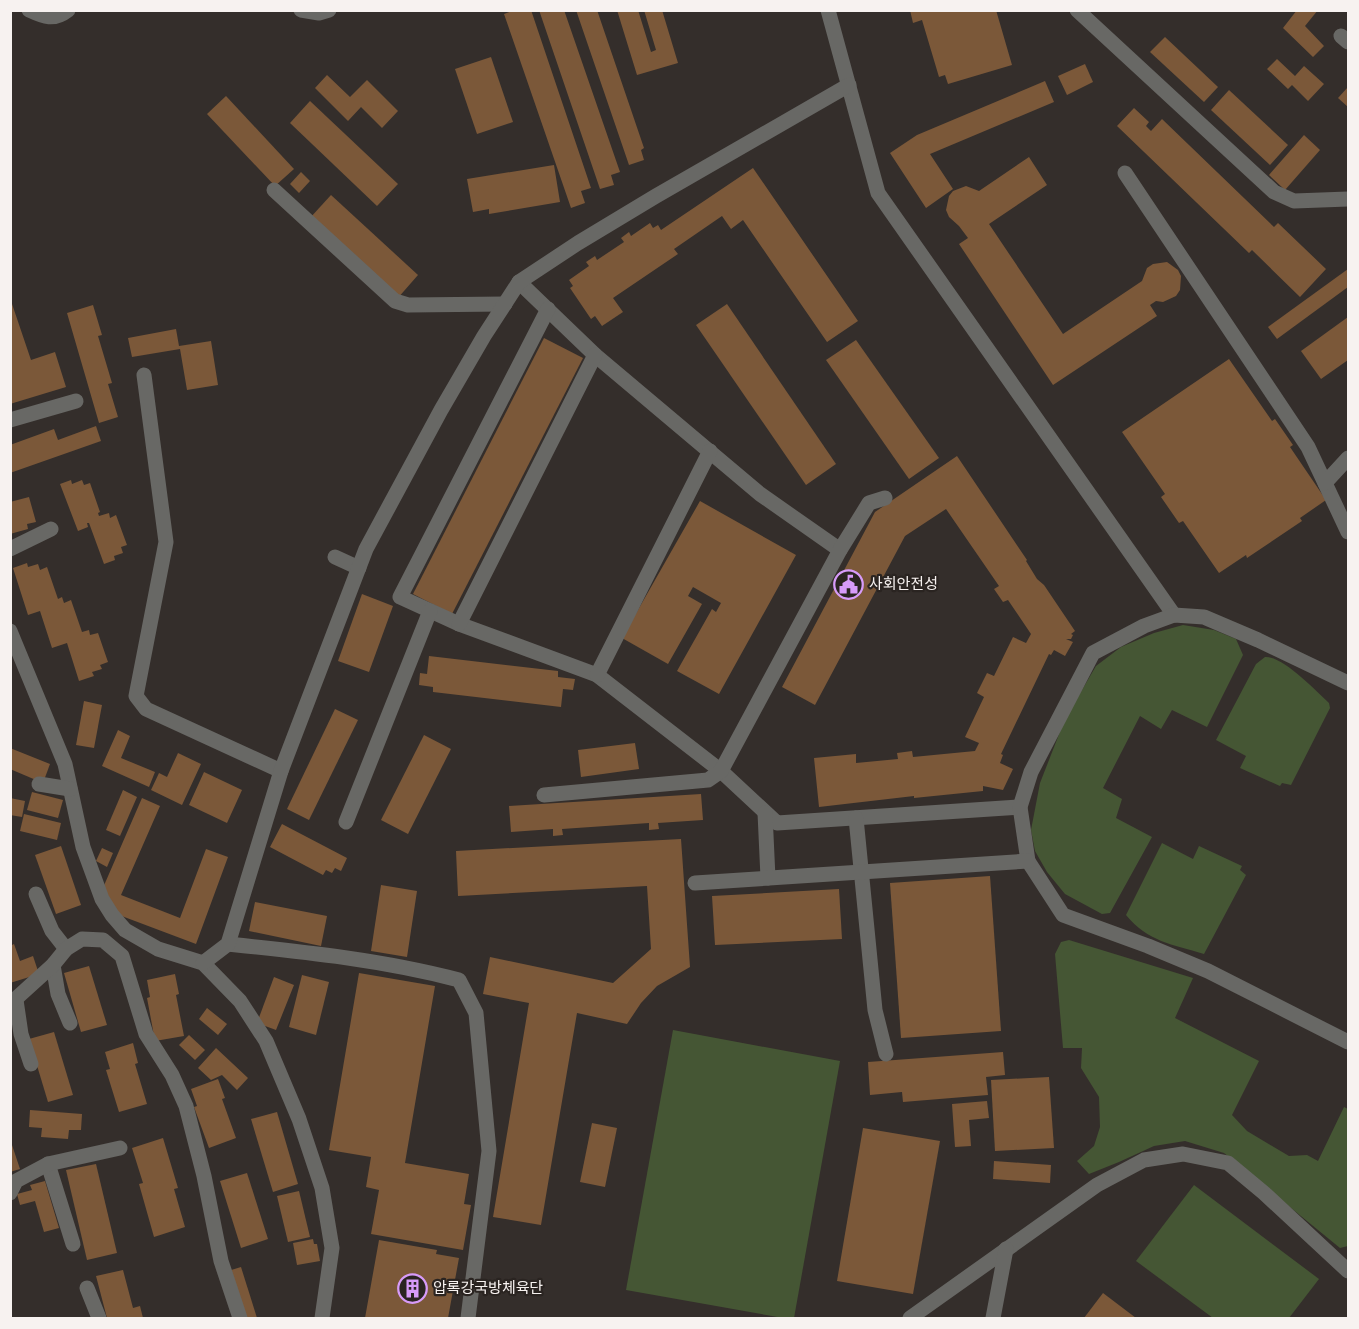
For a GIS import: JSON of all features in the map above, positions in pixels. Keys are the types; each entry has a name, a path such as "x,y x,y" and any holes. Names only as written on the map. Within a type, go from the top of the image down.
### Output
{"street":[{"path":"29,10 47,18 61,16 68,10"},
{"path":"301,10 319,13 329,10"},
{"path":"828,10 878,193 1174,615"},
{"path":"1077,10 1274,192 1294,201 1348,200"},
{"path":"203,963 228,944 281,771 366,549 441,410 519,282 656,196 849,85"},
{"path":"1125,173 1308,447 1348,532"},
{"path":"274,190 395,301 408,305 505,304"},
{"path":"519,282 595,355 760,494 840,550"},
{"path":"548,309 400,597 459,624 597,675 720,771 777,823 1020,807"},
{"path":"459,624 595,355"},
{"path":"144,375 166,542 136,696 146,709 281,771"},
{"path":"10,420 76,401"},
{"path":"597,675 710,451"},
{"path":"1325,483 1348,458"},
{"path":"544,795 708,780 720,771 840,550 869,503 885,498"},
{"path":"10,549 51,529"},
{"path":"335,557 359,568"},
{"path":"346,822 430,611"},
{"path":"1348,683 1204,617 1174,615 1144,626 1093,653 1031,772 1020,807 1028,861 1063,915 1208,971 1348,1042"},
{"path":"10,631 65,764 83,846 102,899 125,930 158,949 203,963 240,1001 266,1041 306,1138 322,1188 332,1248 322,1318"},
{"path":"39,784 70,789"},
{"path":"765,813 768,878"},
{"path":"856,818 875,1010 886,1054"},
{"path":"695,883 1028,861"},
{"path":"36,894 52,931 66,949"},
{"path":"31,1064 13,1002 53,966 66,949 82,939 104,940 122,956 146,1034 172,1075 186,1106 204,1176 221,1261 240,1318"},
{"path":"228,944 332,956 425,971 459,980 476,1013 489,1151 468,1318"},
{"path":"53,966 58,994 70,1023"},
{"path":"10,1193 16,1181 48,1164 120,1148"},
{"path":"910,1318 1106,1180 1144,1160 1183,1154 1228,1163 1264,1193 1348,1272"},
{"path":"48,1164 74,1244"},
{"path":"993,1318 1006,1249"},
{"path":"87,1288 99,1318"}],"green space":[{"path":"1183,625 1214,630 1236,639 1243,655 1207,727 1172,710 1161,729 1140,716 1103,788 1122,799 1116,818 1152,837 1110,913 1102,914 1065,894 1047,872 1035,851 1031,830 1040,783 1065,719 1096,666 1121,647 1154,633"},
{"path":"1265,657 1281,662 1329,703 1330,708 1291,785 1282,783 1280,786 1240,768 1246,756 1216,740 1256,664"},
{"path":"1162,843 1193,859 1199,846 1242,866 1240,870 1246,875 1204,954 1152,937 1126,915"},
{"path":"1069,940 1193,978 1175,1018 1259,1061 1232,1115 1247,1131 1289,1156 1307,1155 1318,1161 1344,1107 1348,1109 1348,1246 1340,1248 1224,1153 1185,1141 1154,1146 1089,1174 1077,1161 1094,1146 1100,1127 1099,1097 1081,1068 1082,1048 1063,1048 1055,954 1061,942"},
{"path":"673,1030 840,1061 794,1318 783,1318 626,1290"},
{"path":"1194,1185 1319,1279 1289,1318 1213,1318 1136,1261"}],"building":[{"path":"515,10 531,10 591,188 581,191 585,203 571,208 504,14"},
{"path":"539,10 564,10 620,172 611,175 614,185 600,189"},
{"path":"576,10 597,10 644,148 641,150 644,160 629,165"},
{"path":"617,10 638,10 651,52 656,50 644,10 662,10 678,63 637,75"},
{"path":"910,10 996,10 1012,65 948,84 945,75 939,77 922,20 913,23"},
{"path":"1297,10 1318,10 1305,26 1324,46 1313,57 1283,28"},
{"path":"1165,37 1218,87 1204,102 1150,52"},
{"path":"491,57 513,122 477,134 455,69"},
{"path":"1277,59 1295,76 1304,66 1324,84 1308,101 1292,85 1288,89 1267,69"},
{"path":"1085,64 1093,82 1067,95 1058,76"},
{"path":"327,75 350,97 367,80 398,111 382,128 361,107 348,121 315,88"},
{"path":"1045,81 1054,102 930,154 953,189 926,208 890,153 917,135"},
{"path":"1348,87 1348,107 1338,98"},
{"path":"1229,90 1288,145 1270,165 1211,110"},
{"path":"226,96 294,169 275,186 207,114"},
{"path":"310,101 398,184 377,206 290,123"},
{"path":"1134,108 1149,122 1146,126 1151,131 1162,119 1274,227 1278,223 1326,269 1300,297 1252,250 1249,253 1117,126"},
{"path":"1304,135 1320,150 1285,190 1269,175"},
{"path":"1029,157 1047,185 989,224 1063,334 1142,281 1147,268 1153,264 1167,262 1178,270 1181,276 1180,290 1176,296 1163,302 1156,301 1150,305 1157,316 1053,385 959,244 968,238 949,217 946,210 949,196 953,191 966,186 979,191"},
{"path":"554,165 560,202 489,214 489,209 473,212 467,179"},
{"path":"753,168 858,321 827,342 743,220 731,229 722,216 674,249 678,254 613,298 623,312 602,326 595,316 591,319 570,288 573,286 569,280 589,266 586,262 595,256 597,260 624,242 621,238 629,232 631,236 650,223 653,228 658,225 661,230"},
{"path":"301,172 310,181 299,193 290,184"},
{"path":"331,195 418,275 397,299 310,218"},
{"path":"1348,269 1348,287 1277,339 1268,327"},
{"path":"10,298 31,360 55,352 66,387 10,404"},
{"path":"727,304 836,464 806,485 696,325"},
{"path":"93,305 102,335 98,336 112,383 108,384 118,417 99,423 67,313"},
{"path":"1348,317 1348,360 1321,379 1301,351"},
{"path":"176,329 179,346 211,341 218,385 187,390 180,349 132,357 128,338"},
{"path":"544,338 583,358 452,614 413,594"},
{"path":"856,340 939,458 909,479 826,360"},
{"path":"1229,359 1272,421 1275,419 1293,445 1290,447 1326,500 1300,518 1302,521 1247,558 1246,555 1219,573 1183,521 1179,523 1161,497 1165,494 1122,432"},
{"path":"96,426 101,441 10,473 10,445 54,429 58,440"},
{"path":"957,456 1027,560 1037,579 1044,585 1075,631 1071,634 1073,635 1071,639 1066,639 1073,642 1065,656 1054,650 1051,655 1049,654 1001,754 1003,755 1000,763 1013,769 1003,790 983,786 983,791 819,807 814,758 856,754 856,763 898,759 897,753 912,751 913,757 975,751 979,743 965,737 984,697 977,693 987,673 994,676 1013,637 1026,643 1031,634 1008,600 1003,602 994,589 999,586 946,509 905,536 815,705 782,687 875,512"},
{"path":"71,480 72,484 82,480 84,485 90,483 100,512 99,516 109,513 110,518 116,515 127,545 121,547 123,553 114,556 115,560 104,564 89,523 87,523 88,527 78,531 60,484"},
{"path":"29,497 36,522 27,524 28,529 10,534 10,502"},
{"path":"700,501 796,555 719,694 677,671 712,609 716,612 721,603 693,587 688,596 702,604 668,664 622,638"},
{"path":"27,563 28,567 38,564 40,570 47,567 58,599 62,597 64,603 71,600 82,632 89,630 90,635 98,633 108,662 100,665 102,669 92,672 94,676 79,681 67,643 52,648 40,611 28,615 13,568"},
{"path":"362,594 393,606 369,672 338,661"},
{"path":"429,656 558,671 558,677 575,679 573,690 563,689 561,707 433,692 433,687 419,685 420,673 427,674"},
{"path":"84,701 102,705 94,748 76,745"},
{"path":"335,709 358,720 309,820 287,809"},
{"path":"118,730 130,736 121,758 155,772 149,787 102,766"},
{"path":"424,735 451,749 408,834 381,820"},
{"path":"635,743 639,769 581,777 578,750"},
{"path":"10,748 50,764 43,783 10,769"},
{"path":"178,753 201,764 182,805 151,790 159,773 167,777"},
{"path":"204,772 242,790 227,823 189,805"},
{"path":"123,790 137,797 120,836 106,830"},
{"path":"32,792 63,800 58,818 27,810"},
{"path":"701,794 703,820 658,823 659,829 649,830 649,823 562,829 563,835 553,836 553,829 511,832 509,806"},
{"path":"10,798 25,801 22,817 10,815"},
{"path":"142,798 160,806 121,895 180,918 206,849 228,857 196,944 111,912 102,890"},
{"path":"24,814 61,823 57,840 20,831"},
{"path":"282,824 347,858 341,871 335,868 332,873 326,870 323,875 270,847"},
{"path":"681,839 690,967 657,986 641,1003 627,1024 577,1013 541,1225 493,1217 529,1003 483,994 490,957 613,983 651,949 647,886 458,896 456,851"},
{"path":"61,846 81,905 56,914 35,855"},
{"path":"102,848 113,853 107,867 96,861"},
{"path":"990,876 1001,1031 901,1038 890,883"},
{"path":"381,885 417,891 407,957 371,951"},
{"path":"839,889 842,939 715,945 712,896"},
{"path":"255,902 327,916 321,946 249,931"},
{"path":"14,944 20,961 33,956 39,974 10,983 10,946"},
{"path":"89,966 107,1025 81,1032 64,973"},
{"path":"359,973 435,986 405,1163 469,1174 464,1204 471,1205 463,1250 371,1234 379,1190 366,1187 371,1157 329,1150"},
{"path":"175,974 179,994 176,995 184,1036 155,1041 147,998 150,997 147,980"},
{"path":"302,975 329,982 316,1035 289,1027"},
{"path":"274,977 294,985 276,1030 257,1023"},
{"path":"207,1008 227,1024 218,1035 199,1019"},
{"path":"54,1032 73,1095 48,1102 29,1039"},
{"path":"189,1035 205,1050 195,1060 179,1045"},
{"path":"133,1043 138,1063 135,1064 147,1104 119,1112 106,1070 110,1069 105,1052"},
{"path":"216,1048 248,1078 237,1090 222,1075 211,1080 198,1068"},
{"path":"1003,1052 1005,1075 986,1077 988,1095 903,1102 902,1092 870,1095 868,1062"},
{"path":"1049,1077 1054,1148 995,1151 991,1080"},
{"path":"218,1079 225,1098 222,1099 236,1138 209,1148 194,1107 197,1106 191,1089"},
{"path":"987,1101 989,1118 969,1120 971,1146 955,1147 952,1104"},
{"path":"30,1110 82,1114 81,1130 69,1130 68,1139 41,1137 42,1128 29,1127"},
{"path":"277,1112 298,1184 273,1192 251,1119"},
{"path":"592,1123 617,1128 605,1187 580,1182"},
{"path":"863,1128 940,1141 913,1294 837,1281"},
{"path":"163,1138 178,1188 174,1189 185,1227 154,1237 139,1184 143,1183 132,1148"},
{"path":"10,1139 20,1169 10,1172"},
{"path":"994,1161 1051,1165 1050,1183 993,1179"},
{"path":"96,1164 117,1253 87,1260 66,1170"},
{"path":"247,1173 268,1239 241,1248 220,1181"},
{"path":"45,1181 59,1228 44,1232 35,1201 20,1205 17,1194 32,1190 30,1185"},
{"path":"299,1191 310,1237 288,1242 277,1196"},
{"path":"313,1239 314,1244 317,1244 320,1261 297,1265 293,1243"},
{"name":"압록강국방체육단","path":"379,1240 437,1250 436,1254 459,1258 448,1318 365,1318"},
{"path":"241,1267 257,1318 244,1318 228,1271"},
{"path":"123,1270 133,1308 140,1306 143,1318 107,1318 96,1276"},
{"path":"1103,1293 1136,1318 1084,1318"}],"place":[{"name":"사회안전성","path":"848,584"},
{"name":"압록강국방체육단","path":"412,1288"}]}
